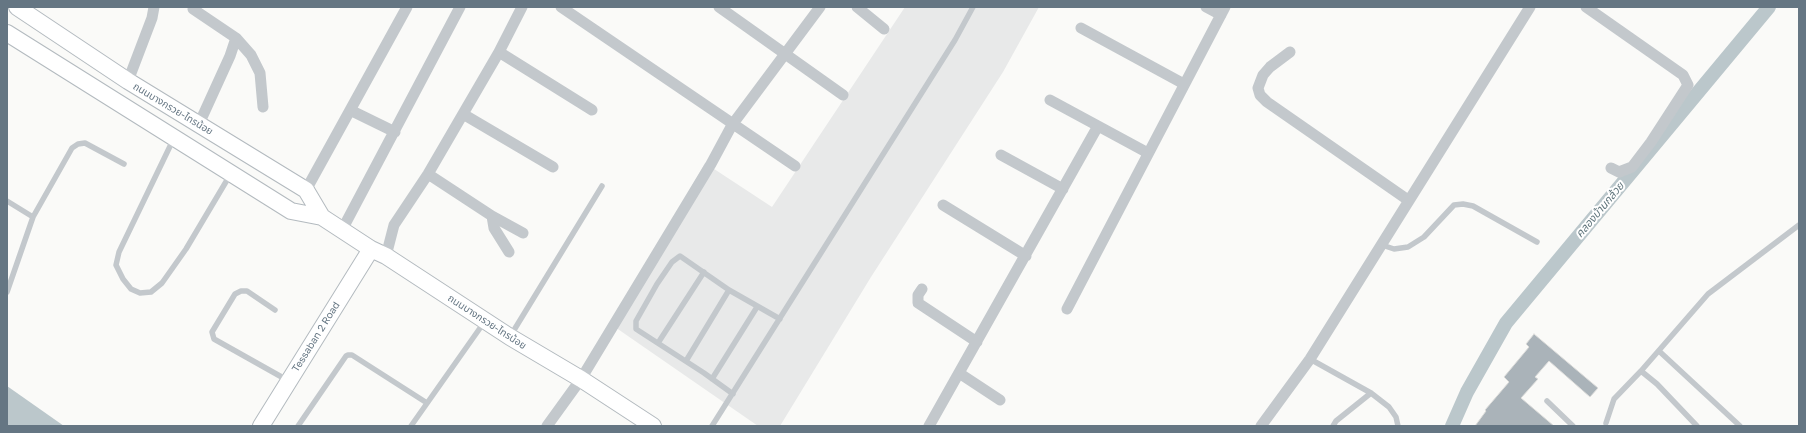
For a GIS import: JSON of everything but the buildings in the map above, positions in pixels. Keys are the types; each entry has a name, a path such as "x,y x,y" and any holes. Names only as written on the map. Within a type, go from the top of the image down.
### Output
{"main road":[{"name":"ถนนบางกรวย-ไทรน้อย","path":"17,7 128,81 306,190 322,217"},
{"name":"ถนนบางกรวย-ไทรน้อย","path":"7,33 291,211 322,217 653,426"},
{"name":"Tessaban 2 Road","path":"261,426 371,249"}],"street":[{"path":"128,81 152,18 154,7"},
{"path":"306,190 352,111 407,7"},
{"path":"342,230 460,7"},
{"path":"386,256 394,225 428,174 499,52 522,7"},
{"path":"561,7 732,125 795,166"},
{"path":"719,7 843,95"},
{"path":"546,426 581,380 711,164 732,125 820,7"},
{"path":"857,7 884,29"},
{"path":"1067,309 1223,11 1206,7"},
{"path":"1261,426 1310,359 1530,7"},
{"path":"1586,7 1683,75 1688,85 1651,142 1632,167 1619,172 1611,168"},
{"path":"192,9 236,38 251,54 260,73 263,107"},
{"path":"1081,28 1184,84"},
{"path":"198,124 230,56 236,38"},
{"path":"499,52 592,110"},
{"path":"1290,52 1270,67 1263,75 1258,88 1260,94 1267,102 1408,200"},
{"path":"1050,100 1148,153"},
{"path":"352,111 395,132"},
{"path":"463,114 553,167"},
{"path":"929,426 1098,126"},
{"path":"1001,155 1063,189"},
{"path":"428,174 492,216 524,233"},
{"path":"943,205 1026,256"},
{"path":"492,216 494,228 509,252"},
{"path":"922,289 918,295 918,303 977,342"},
{"path":"959,373 1000,400"}],"lane":[{"path":"712,426 955,40 973,7"},
{"path":"174,138 119,252 116,265 123,279 131,289 140,294 151,292 162,283 186,249 231,173"},
{"path":"7,292 33,218 72,148 78,144 84,143 124,164"},
{"path":"510,337 602,186"},
{"path":"7,201 33,218"},
{"path":"1382,245 1394,248 1408,247 1424,237 1454,205 1463,204 1473,206 1537,242"},
{"path":"1606,423 1614,399 1641,371 1708,294 1799,225"},
{"path":"733,394 712,378 638,331 635,326 657,284 672,262 679,256 729,290 780,319"},
{"path":"658,343 704,272"},
{"path":"686,361 729,290"},
{"path":"275,310 247,291 241,291 234,294 212,332 214,339 289,381"},
{"path":"712,378 757,307"},
{"path":"411,426 485,321"},
{"path":"1659,350 1740,426"},
{"path":"298,426 348,355 352,356 427,403"},
{"path":"1310,359 1371,393 1389,407 1396,417 1398,426"},
{"path":"1641,371 1697,426"},
{"path":"1333,426 1336,421 1371,393"},
{"path":"1547,402 1573,426"}],"shaded area":[{"path":"905,7 1039,7 1003,72 871,277 780,426 758,426 612,325 705,163 772,207"},
{"path":"7,386 64,426 7,426"}],"waterway":[{"name":"คลองบ้านกล้วย","path":"1452,426 1467,392 1506,323 1769,7"}]}
